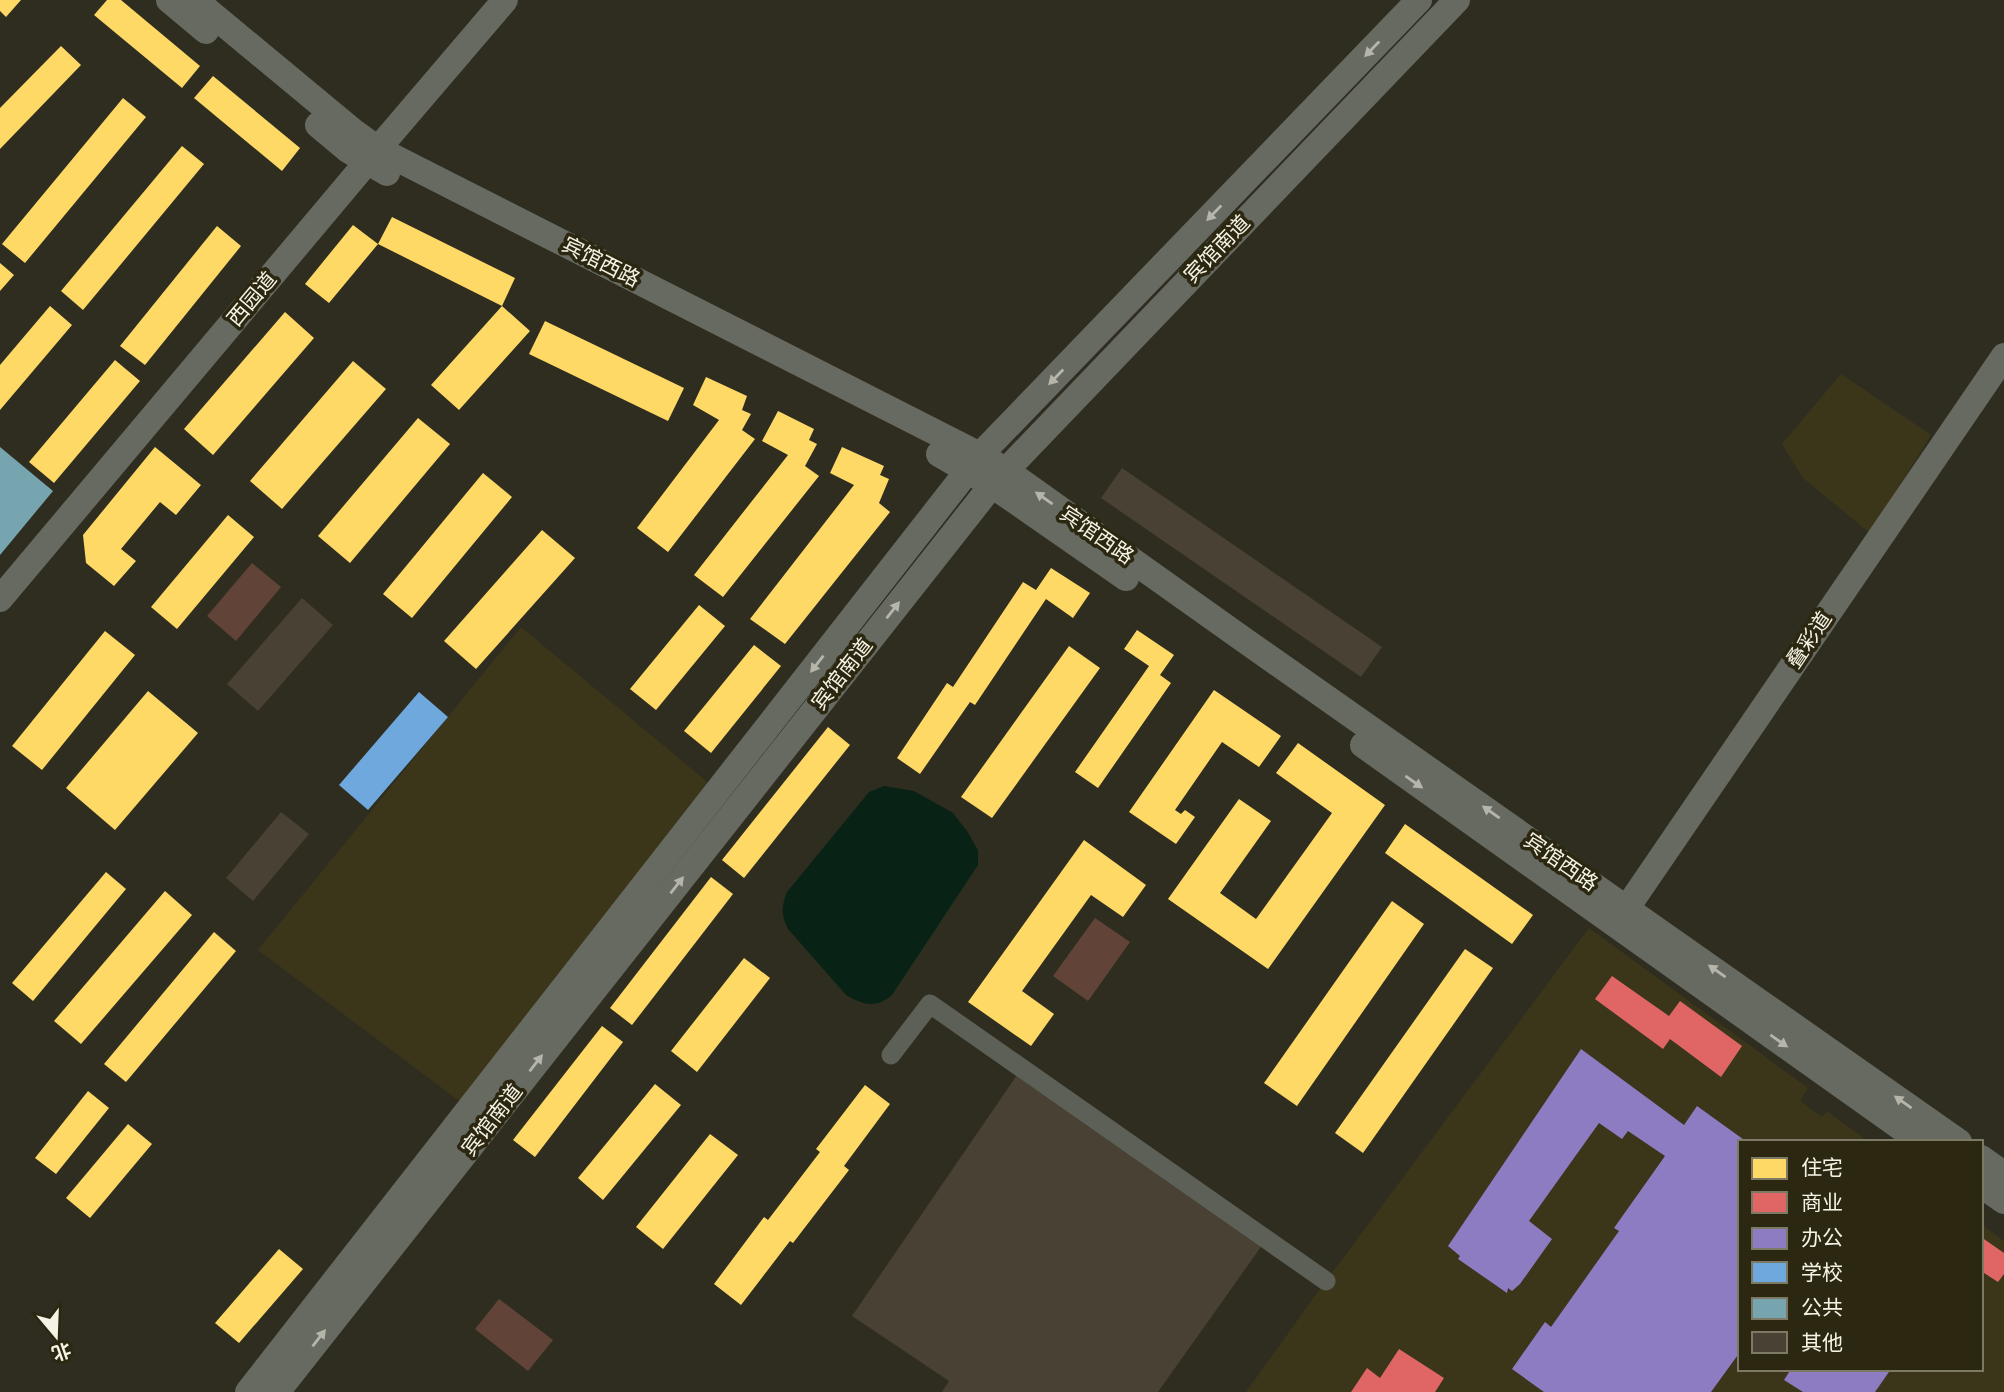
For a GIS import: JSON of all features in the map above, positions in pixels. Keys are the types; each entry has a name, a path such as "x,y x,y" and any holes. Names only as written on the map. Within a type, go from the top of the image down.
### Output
{"main road":[{"path":"169,0 397,170 414,176"},
{"path":"195,0 353,131 372,150"},
{"name":"西园道","path":"0,599 372,150 487,0"},
{"name":"西园道","path":"400,112 506,0"},
{"name":"宾馆南道","path":"248,1392 974,462 1419,0"},
{"name":"宾馆南道","path":"277,1392 998,477 1457,0"},
{"path":"400,112 399,140 414,176"},
{"name":"西园道","path":"0,577 372,150"},
{"name":"宾馆西路","path":"414,176 779,369 974,462 998,477 1235,654 1955,1140"},
{"name":"叠彩道","path":"1621,916 2004,356"},
{"name":"宾馆西路","path":"1621,916 1918,1140"},
{"path":"1983,1159 2004,1174"},
{"path":"1983,1186 2004,1201"}],"street":[{"path":"891,1055 930,1004 1326,1281"}],"shaded area":[{"path":"1841,374 1931,435 1870,533 1803,478 1782,444"},
{"path":"252,563 281,587 236,641 207,616"},
{"path":"521,627 711,785 462,1103 258,950"},
{"path":"884,786 914,791 953,813 978,850 978,865 892,995 875,1004 869,1004 846,995 788,929 783,907 787,892 869,792"},
{"path":"1095,918 1130,942 1088,1001 1053,976"},
{"path":"1589,928 1808,1088 1800,1101 1822,1117 1827,1111 1866,1140 1738,1140 1738,1371 1983,1371 1983,1225 2004,1241 2004,1392 1246,1392"},
{"path":"499,1299 553,1340 528,1371 475,1329"}],"building: 住宅":[{"path":"0,0 21,0 6,17 0,11"},
{"path":"107,0 121,0 200,66 182,88 94,15"},
{"path":"61,46 81,65 0,149 0,108"},
{"path":"213,76 300,148 282,171 194,98"},
{"path":"123,98 146,117 25,263 2,244"},
{"path":"182,146 204,164 83,310 61,291"},
{"path":"392,217 515,278 502,306 378,244"},
{"path":"353,225 378,244 329,303 305,284"},
{"path":"217,226 241,246 145,365 120,346"},
{"path":"0,263 14,275 0,291"},
{"path":"50,306 72,325 0,410 0,365"},
{"path":"502,306 530,331 459,410 431,385"},
{"path":"285,312 314,338 213,455 184,429"},
{"path":"545,321 684,388 668,421 529,354"},
{"path":"115,360 140,381 54,483 29,462"},
{"path":"353,361 386,389 282,509 250,481"},
{"path":"706,377 747,396 742,410 751,414 742,430 755,439 668,552 637,528 719,420 693,405"},
{"path":"778,411 814,429 809,440 817,444 805,466 819,476 723,597 694,575 788,455 762,441"},
{"path":"418,418 450,444 350,563 318,536"},
{"path":"155,447 201,485 176,515 160,502 121,549 136,561 114,586 86,563 83,535"},
{"path":"842,447 884,466 880,475 889,479 879,503 890,512 785,644 750,619 854,485 830,473"},
{"path":"483,473 512,497 412,618 383,594"},
{"path":"228,515 254,537 177,629 151,607"},
{"path":"542,530 575,558 476,669 444,641"},
{"path":"1051,568 1090,593 1073,618 1046,599 975,705 970,702 920,774 897,758 947,683 953,687 1023,582 1036,590"},
{"path":"699,605 725,626 656,710 630,689"},
{"path":"1137,630 1174,655 1160,675 1171,683 1098,788 1075,772 1149,666 1124,649"},
{"path":"105,631 135,655 42,770 12,746"},
{"path":"754,645 781,666 711,753 684,731"},
{"path":"1069,646 1100,668 992,818 961,797"},
{"path":"1214,690 1281,736 1259,767 1222,742 1175,810 1181,814 1185,810 1195,817 1176,844 1129,812"},
{"path":"148,691 198,733 115,830 66,788"},
{"path":"828,727 850,745 744,878 722,860"},
{"path":"1298,743 1385,805 1268,969 1168,899 1239,799 1271,821 1220,893 1256,919 1332,813 1276,773"},
{"path":"1405,824 1533,915 1512,944 1385,853"},
{"path":"1084,840 1146,885 1123,917 1091,895 1022,991 1054,1014 1031,1046 968,1002"},
{"path":"106,872 126,889 33,1001 12,983"},
{"path":"711,877 733,894 632,1025 610,1008"},
{"path":"165,891 192,915 81,1044 54,1021"},
{"path":"1392,901 1424,924 1297,1106 1264,1083"},
{"path":"214,932 236,951 126,1082 104,1064"},
{"path":"1465,949 1493,968 1363,1153 1335,1133"},
{"path":"744,958 770,978 697,1072 671,1051"},
{"path":"602,1026 623,1042 535,1157 513,1140"},
{"path":"655,1084 681,1105 603,1200 578,1178"},
{"path":"865,1085 890,1104 844,1166 849,1170 741,1305 714,1284 764,1217 768,1220 820,1152 816,1149"},
{"path":"88,1091 109,1108 56,1174 35,1158"},
{"path":"128,1124 152,1144 90,1218 66,1198"},
{"path":"710,1134 738,1155 663,1249 636,1227"},
{"path":"279,1249 303,1269 239,1343 215,1323"}],"building: 商业":[{"path":"1612,976 1669,1016 1680,1001 1742,1046 1721,1077 1670,1039 1663,1049 1595,999"},
{"path":"1983,1238 2004,1253 2004,1274 1998,1282 1983,1272"},
{"path":"1399,1349 1444,1378 1435,1392 1351,1392 1367,1368 1380,1378"}],"building: 办公":[{"path":"1581,1049 1684,1125 1697,1106 1744,1140 1738,1140 1738,1355 1711,1392 1544,1392 1512,1369 1545,1322 1551,1327 1619,1231 1614,1228 1665,1156 1628,1131 1622,1139 1599,1123 1529,1221 1552,1239 1512,1291 1508,1288 1507,1293 1458,1259 1460,1256 1448,1246"},
{"path":"1790,1371 1890,1371 1875,1392 1803,1392 1784,1380"}],"building: 学校":[{"path":"419,692 448,717 368,810 339,785"}],"building: 公共":[{"path":"0,447 53,491 0,555"}],"building: 其他":[{"path":"1122,468 1382,647 1361,677 1101,498"},
{"path":"302,598 333,625 258,711 227,684"},
{"path":"281,812 309,834 253,901 226,878"},
{"path":"1019,1072 1263,1244 1158,1392 942,1392 949,1381 852,1316"}]}
